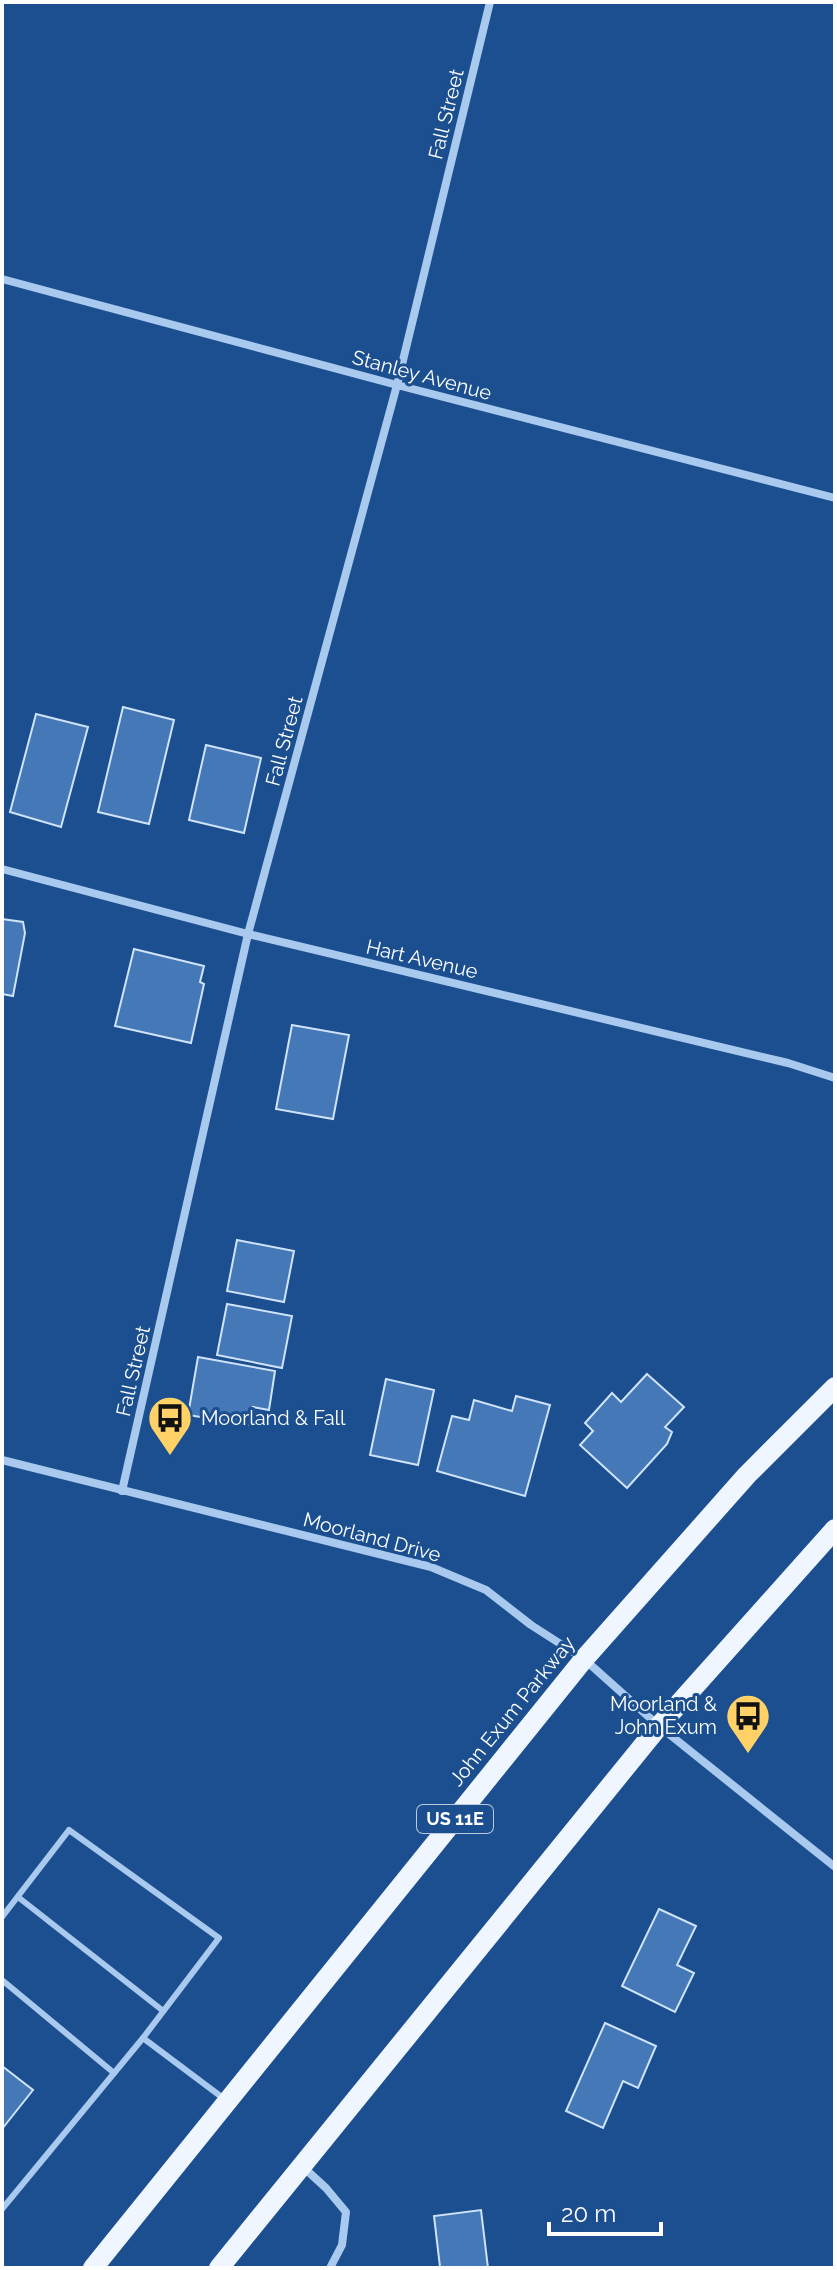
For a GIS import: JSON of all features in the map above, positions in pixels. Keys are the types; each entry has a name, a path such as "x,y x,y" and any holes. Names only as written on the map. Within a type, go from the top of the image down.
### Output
{"main road":[{"name":"John Exum Parkway","path":"93,2268 584,1659 747,1475 835,1387"},
{"path":"219,2268 659,1726 835,1529"}],"street":[{"name":"Fall Street","path":"122,1491 248,934 397,385 490,2"},
{"name":"Stanley Avenue","path":"2,279 835,498"},
{"name":"Hart Avenue","path":"2,869 248,934 788,1063 835,1078"},
{"name":"Moorland Drive","path":"2,1460 431,1567 486,1590 531,1625 584,1659 659,1726 835,1867"},
{"path":"301,2165 346,2212 342,2245 330,2268"}],"lane":[{"path":"2,1917 69,1830 219,1938 143,2038 2,2209"},
{"path":"18,1897 162,2010"},
{"path":"2,1980 114,2073"},
{"path":"143,2038 228,2102"}],"building":[{"path":"123,707 174,720 149,824 98,812"},
{"path":"36,714 88,727 61,827 10,812"},
{"path":"206,745 261,758 244,833 189,820"},
{"path":"2,919 23,922 25,933 13,996 2,994"},
{"path":"134,949 204,966 200,982 204,984 191,1043 115,1026"},
{"path":"292,1025 349,1035 333,1119 276,1109"},
{"path":"237,1240 294,1251 284,1302 227,1291"},
{"path":"227,1304 292,1316 282,1368 217,1355"},
{"path":"198,1357 275,1371 269,1410 253,1407 250,1425 188,1415"},
{"path":"647,1374 684,1407 665,1427 672,1432 667,1444 627,1488 580,1445 593,1431 585,1423 612,1393 621,1402"},
{"path":"386,1379 434,1390 418,1465 370,1455"},
{"path":"516,1396 550,1405 525,1496 437,1471 452,1416 469,1420 474,1400 512,1411"},
{"path":"659,1909 696,1926 677,1965 694,1973 675,2012 622,1986"},
{"path":"605,2023 656,2046 638,2088 623,2081 603,2128 566,2111"},
{"path":"2,2066 33,2090 2,2129"},
{"path":"481,2210 488,2268 432,2268 440,2267 434,2216"}],"place":[{"name":"Moorland & Fall","path":"170,1457"},
{"name":"Moorland & John Exum","path":"748,1755"}]}
